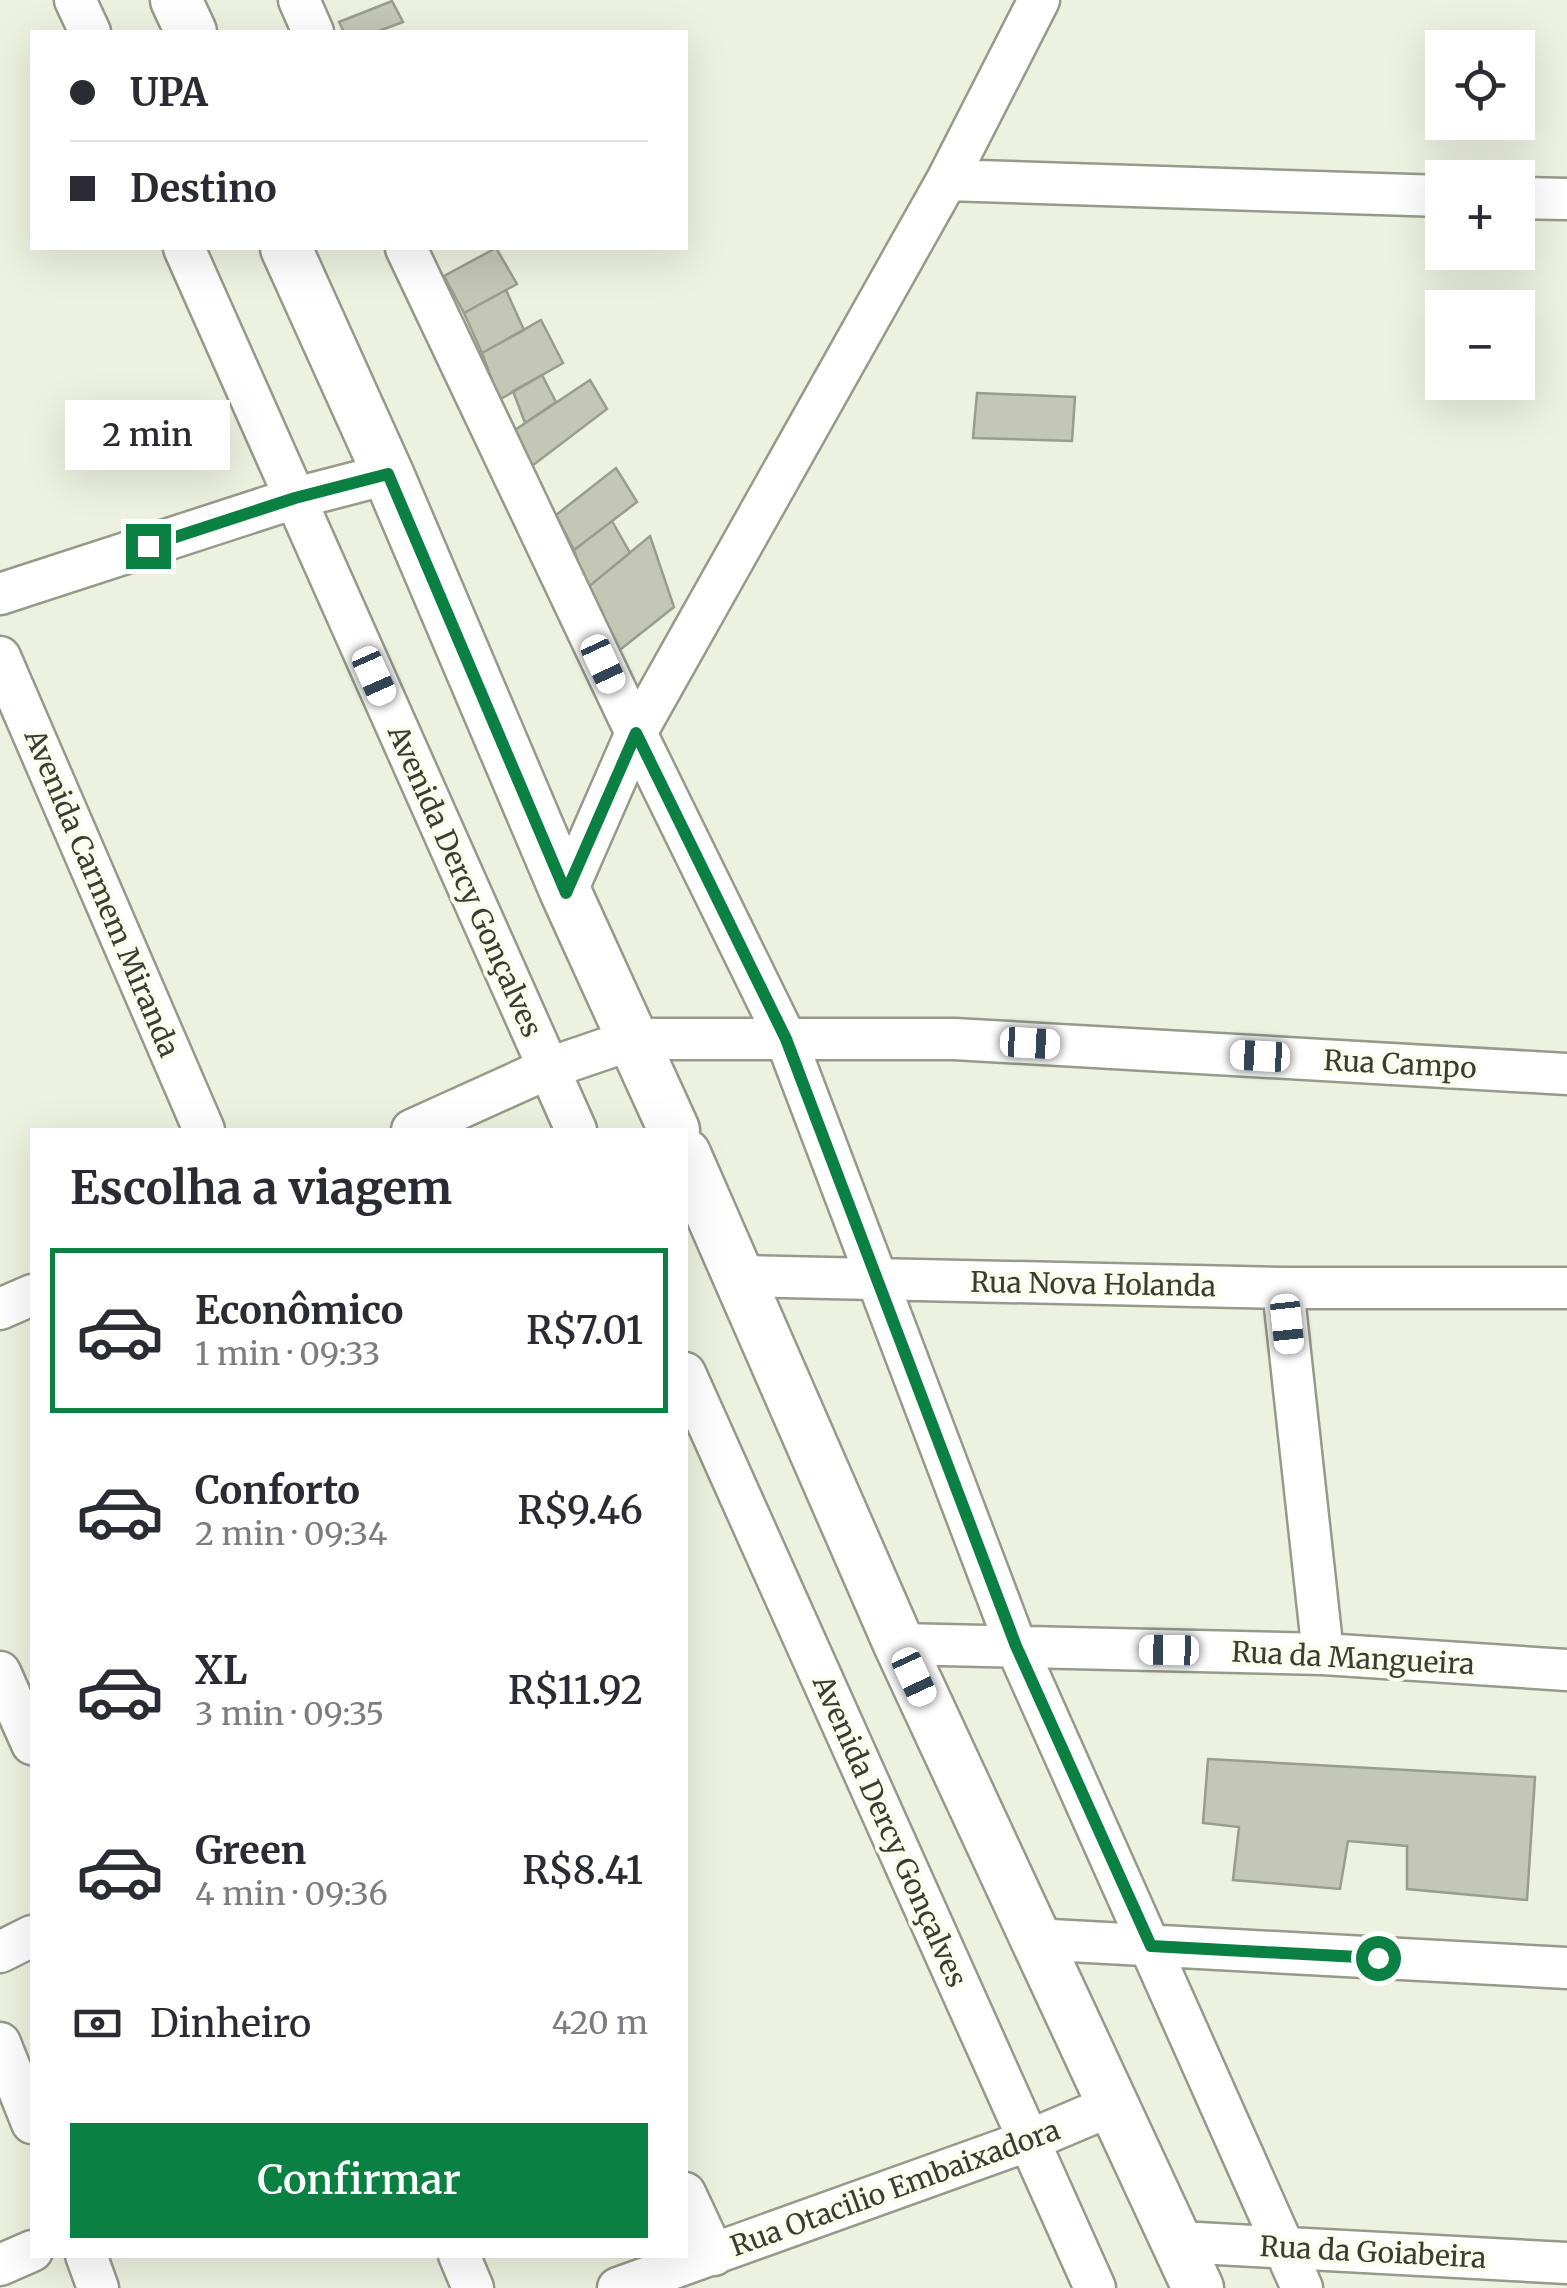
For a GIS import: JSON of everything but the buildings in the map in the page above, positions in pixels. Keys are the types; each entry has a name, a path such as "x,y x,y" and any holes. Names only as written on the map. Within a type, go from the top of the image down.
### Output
{"main road":[{"path":"176,0 189,30"},
{"path":"287,250 388,474 566,893 673,1128"},
{"path":"688,1161 899,1644 1198,2288"}],"street":[{"path":"76,0 89,30"},
{"path":"299,0 312,30"},
{"path":"566,893 636,733 948,180 1038,0"},
{"path":"948,180 1425,195"},
{"path":"1535,198 1567,199"},
{"name":"Avenida Dercy Gonçalves","path":"185,250 575,1128"},
{"path":"407,250 786,1039 1016,1646 1302,2288"},
{"path":"0,594 295,498 388,474"},
{"name":"Avenida Carmem Miranda","path":"0,657 203,1128"},
{"name":"Rua Campo","path":"416,1128 549,1068 634,1039 954,1039 1567,1074"},
{"name":"Rua Nova Holanda","path":"740,1276 1284,1288 1567,1288"},
{"path":"1284,1288 1323,1654"},
{"path":"0,1309 30,1296"},
{"name":"Avenida Dercy Gonçalves","path":"688,1380 1095,2288"},
{"name":"Rua da Mangueira","path":"899,1644 1323,1654 1567,1670"},
{"path":"0,1672 30,1740"},
{"path":"0,1952 30,1937"},
{"path":"1034,1939 1567,1968"},
{"path":"0,2043 30,2118"},
{"name":"Rua Otacilio Embaixadora","path":"618,2288 1030,2140 1115,2104"},
{"path":"688,2199 714,2255"},
{"name":"Rua da Goiabeira","path":"1178,2242 1567,2262"},
{"path":"0,2266 30,2251"},
{"path":"87,2258 98,2288"},
{"path":"460,2258 473,2288"}],"route":[{"path":"148,546 295,498 388,474 566,893 636,733 786,1039 1016,1646 1151,1946 1378,1958"}]}
